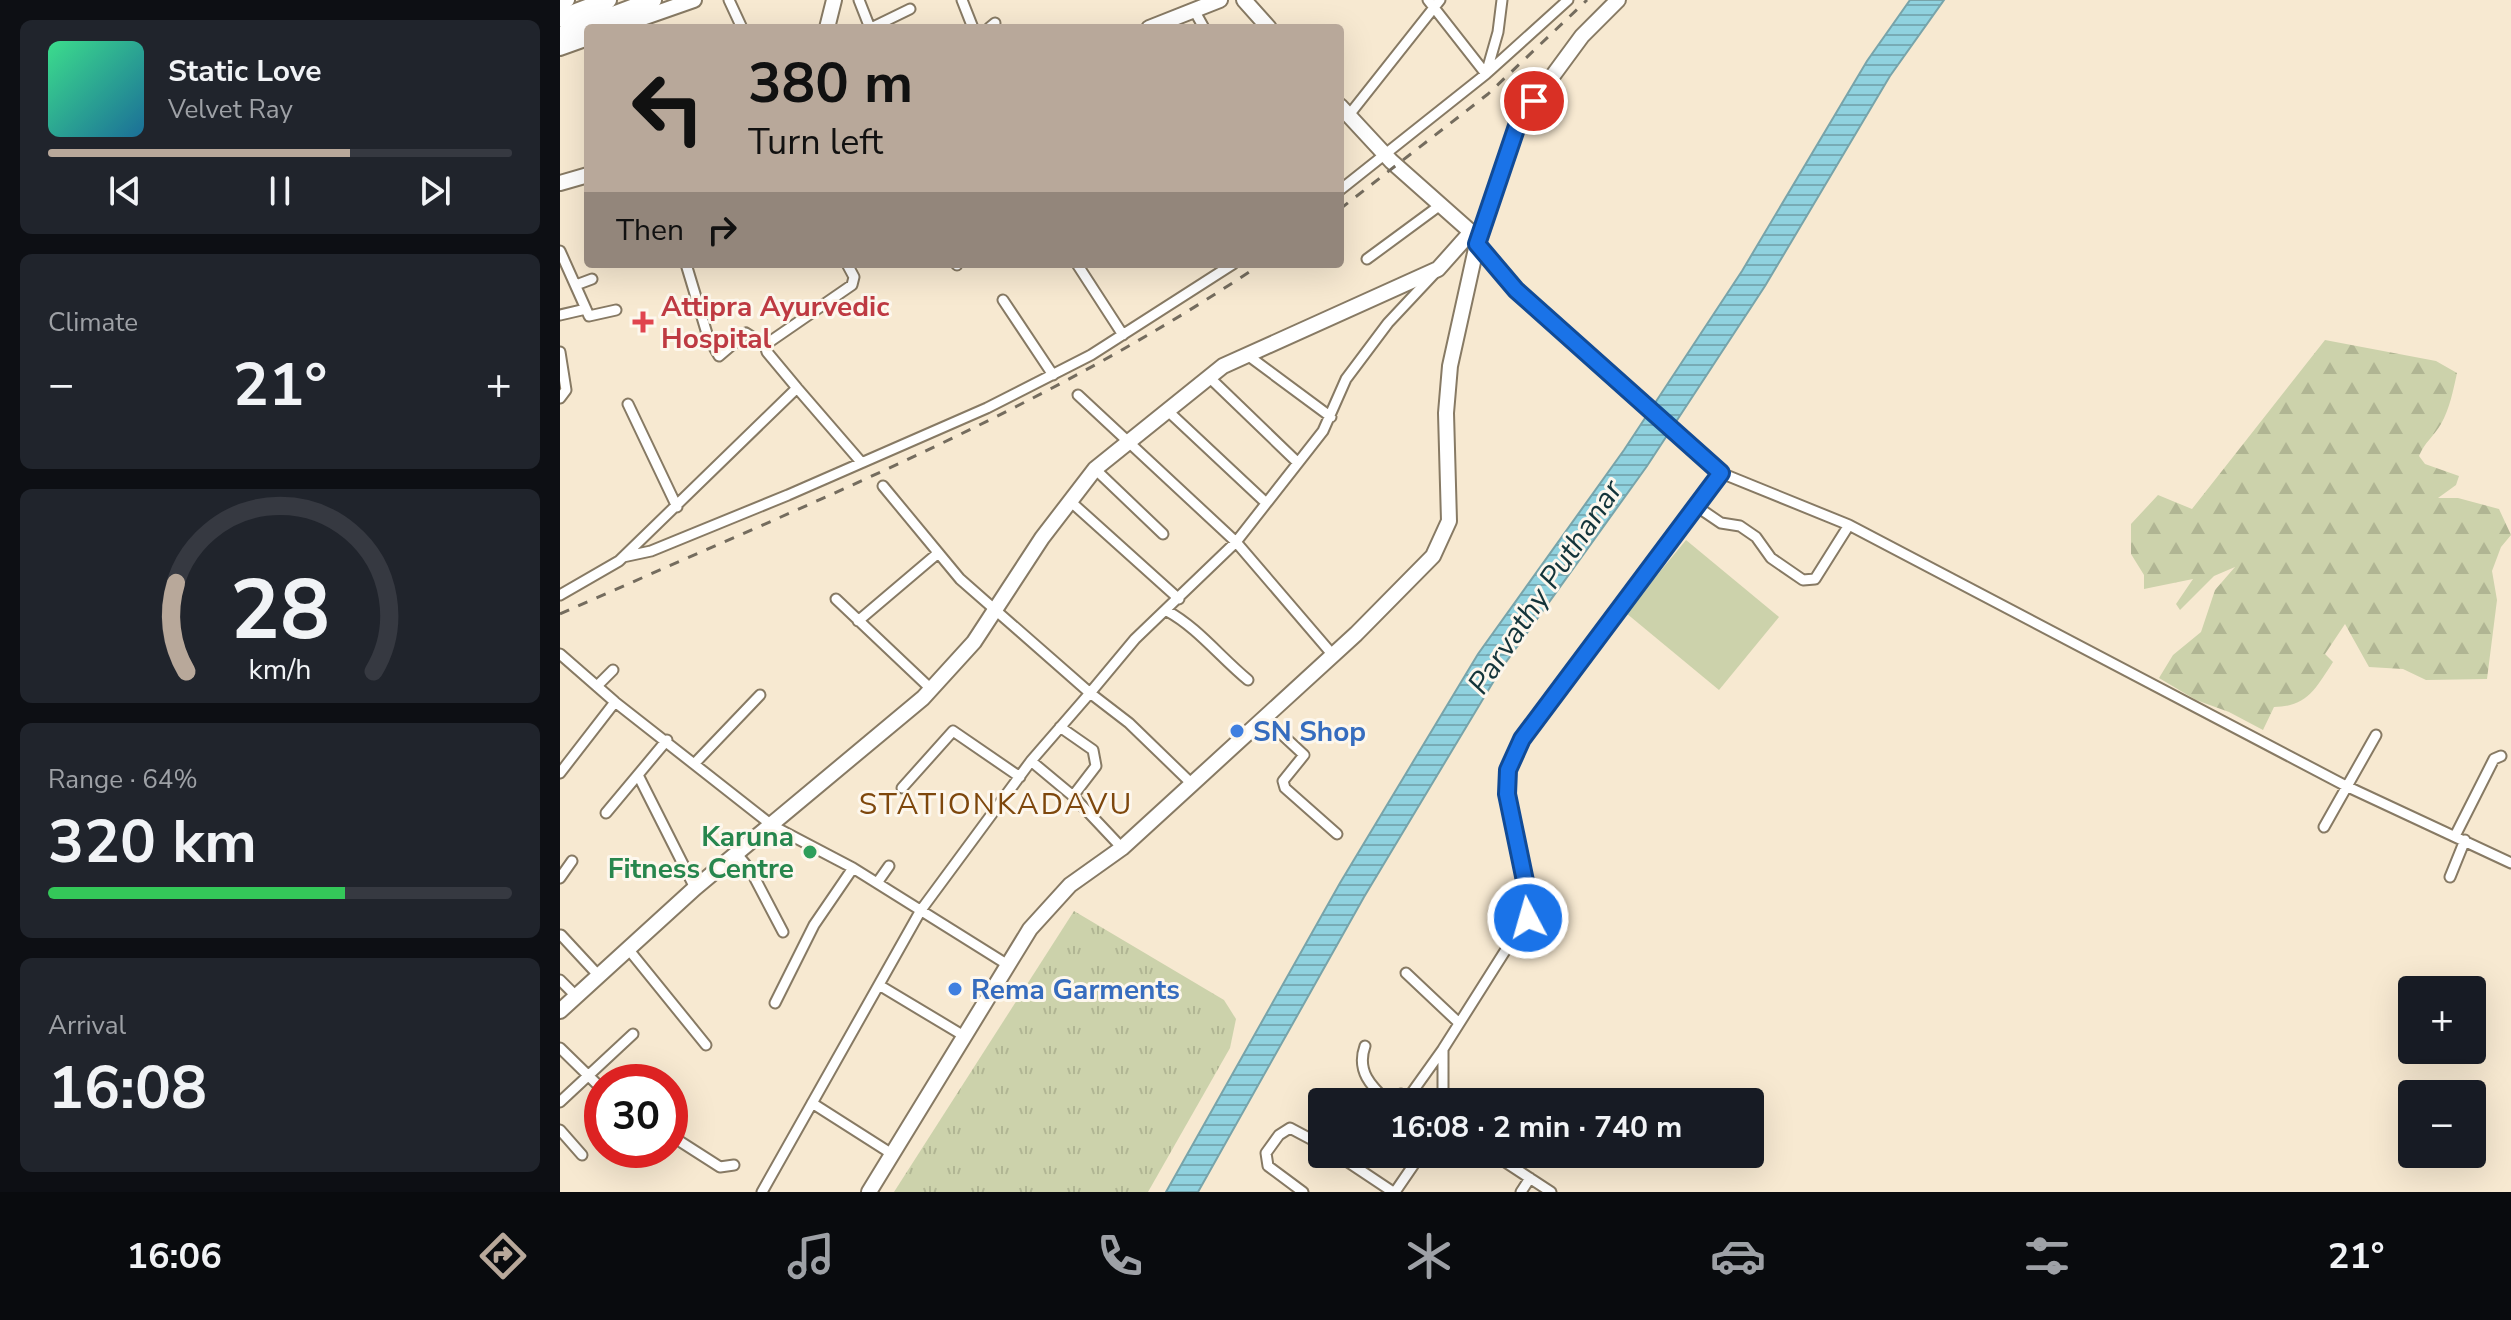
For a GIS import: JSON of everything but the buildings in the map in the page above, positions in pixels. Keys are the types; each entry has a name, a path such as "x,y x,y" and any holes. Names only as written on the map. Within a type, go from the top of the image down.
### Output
{"highway":[{"path":"560,18 608,0"},
{"path":"589,24 653,0"},
{"path":"560,35 584,26"}],"main road":[{"path":"560,4 567,0"},
{"path":"625,24 694,0"},
{"path":"828,24 834,0"},
{"path":"1160,24 1220,0"},
{"path":"1244,0 1265,24"},
{"path":"869,1192 1030,929 1070,885 1122,848 1423,569 1443,539 1449,521 1446,413 1450,366 1474,238 1518,123 1582,36 1618,0"},
{"path":"560,48 584,39"},
{"path":"1344,110 1386,156 1474,238"},
{"path":"560,183 584,176"},
{"path":"560,1011 695,888 773,826 931,689 974,642 1095,469 1210,378 1246,354 1438,269 1474,238"}],"street":[{"path":"729,0 740,24"},
{"path":"859,0 868,24"},
{"path":"962,0 971,24"},
{"path":"1486,74 1495,46 1502,0"},
{"path":"1344,187 1486,74 1568,0"},
{"path":"1344,110 1434,3 1486,74"},
{"path":"878,24 910,9"},
{"path":"1194,10 1202,24"},
{"path":"1367,259 1439,206"},
{"path":"1474,238 1516,290 1721,473 1849,525 2346,786 2511,863"},
{"path":"560,253 589,316 616,310"},
{"path":"687,268 708,337 719,356 746,333 765,345 797,388 861,462"},
{"path":"765,345 852,285 854,277 849,268"},
{"path":"1080,268 1123,335"},
{"path":"623,557 632,557 664,545 925,437 1053,375 1123,335 1227,268"},
{"path":"762,1192 921,910 1031,761 1135,639 1236,542 1264,501 1331,417 1346,379 1388,323 1438,269"},
{"path":"576,285 592,279"},
{"path":"1003,300 1053,375"},
{"path":"560,315 586,309"},
{"path":"560,352 566,390 560,398"},
{"path":"1246,354 1331,417"},
{"path":"1210,378 1296,461"},
{"path":"560,595 594,578 623,557 797,388"},
{"path":"1078,395 1236,542 1332,654"},
{"path":"628,404 677,507"},
{"path":"1169,412 1264,501"},
{"path":"1095,469 1163,534"},
{"path":"1419,1088 1531,910 1507,794 1508,770 1517,749 1721,473"},
{"path":"883,486 937,554 995,611 1129,723 1192,784"},
{"path":"1070,501 1179,599"},
{"path":"1696,506 1721,523 1740,526 1756,537 1771,558 1803,580 1815,579 1849,525"},
{"path":"858,621 937,554"},
{"path":"836,599 931,689"},
{"path":"1167,611 1187,622 1248,680"},
{"path":"560,654 615,702 773,826 853,868 1008,965"},
{"path":"597,686 613,670"},
{"path":"694,764 760,695"},
{"path":"560,773 615,702"},
{"path":"1060,727 1093,750 1096,766 1073,796"},
{"path":"1276,729 1304,755 1283,781 1285,788 1337,834"},
{"path":"902,788 953,731 1020,777"},
{"path":"2324,827 2376,735"},
{"path":"606,813 667,740"},
{"path":"2450,877 2460,838 2494,759 2501,756"},
{"path":"1031,761 1073,796 1122,848"},
{"path":"639,777 695,888"},
{"path":"737,854 751,871 783,932"},
{"path":"560,878 572,861"},
{"path":"877,883 889,866"},
{"path":"775,1003 814,925 853,868"},
{"path":"561,935 599,976"},
{"path":"629,950 706,1045"},
{"path":"1406,973 1459,1023"},
{"path":"560,980 576,996"},
{"path":"879,985 964,1036"},
{"path":"599,1064 633,1034"},
{"path":"1365,1046 1361,1056 1366,1080 1374,1088"},
{"path":"560,1048 584,1072"},
{"path":"1443,1049 1443,1088"},
{"path":"560,1102 584,1078"},
{"path":"812,1103 892,1154"},
{"path":"1303,1192 1268,1166 1266,1153 1279,1135 1290,1128 1308,1138"},
{"path":"560,1130 582,1155"},
{"path":"688,1147 720,1167 734,1165"},
{"path":"1363,1168 1394,1192 1411,1168"},
{"path":"1515,1168 1551,1192"},
{"path":"1521,1192 1530,1178"}],"green space":[{"path":"2325,340 2436,361 2457,373 2444,418 2419,456 2425,464 2459,476 2456,485 2438,498 2458,498 2499,509 2511,535 2501,547 2492,571 2497,600 2487,679 2426,680 2403,669 2369,667 2345,624 2325,654 2333,662 2316,688 2295,704 2274,707 2263,730 2229,712 2196,700 2159,678 2173,655 2201,632 2215,590 2235,567 2214,576 2180,610 2176,604 2193,579 2144,589 2144,575 2131,554 2131,524 2158,495 2192,509"},
{"path":"1686,540 1779,617 1719,690 1626,613"},
{"path":"1074,911 1224,1000 1236,1019 1230,1048 1148,1192 894,1192"}],"water":[{"name":"Parvathy Puthanar","path":"1910,0 1944,0 1890,76 1765,286 1647,466 1501,669 1364,897 1198,1192 1166,1192 1340,883 1478,654 1624,450 1742,271 1867,61"}],"railway":[{"path":"1344,206 1488,94 1587,0"},
{"path":"560,614 829,495 1007,411 1178,317 1255,268"}],"place":[{"name":"Attipra Ayurvedic Hospital","path":"643,322"},
{"name":"SN Shop","path":"1237,731"},
{"name":"Karuna Fitness Centre","path":"810,852"},
{"name":"Rema Garments","path":"955,989"}],"district":[{"name":"STATIONKADAVU","path":"996,804"}],"route":[{"path":"1528,918 1531,910 1507,794 1508,770 1522,739 1721,473 1516,290 1477,244 1518,123 1534,101"}]}
